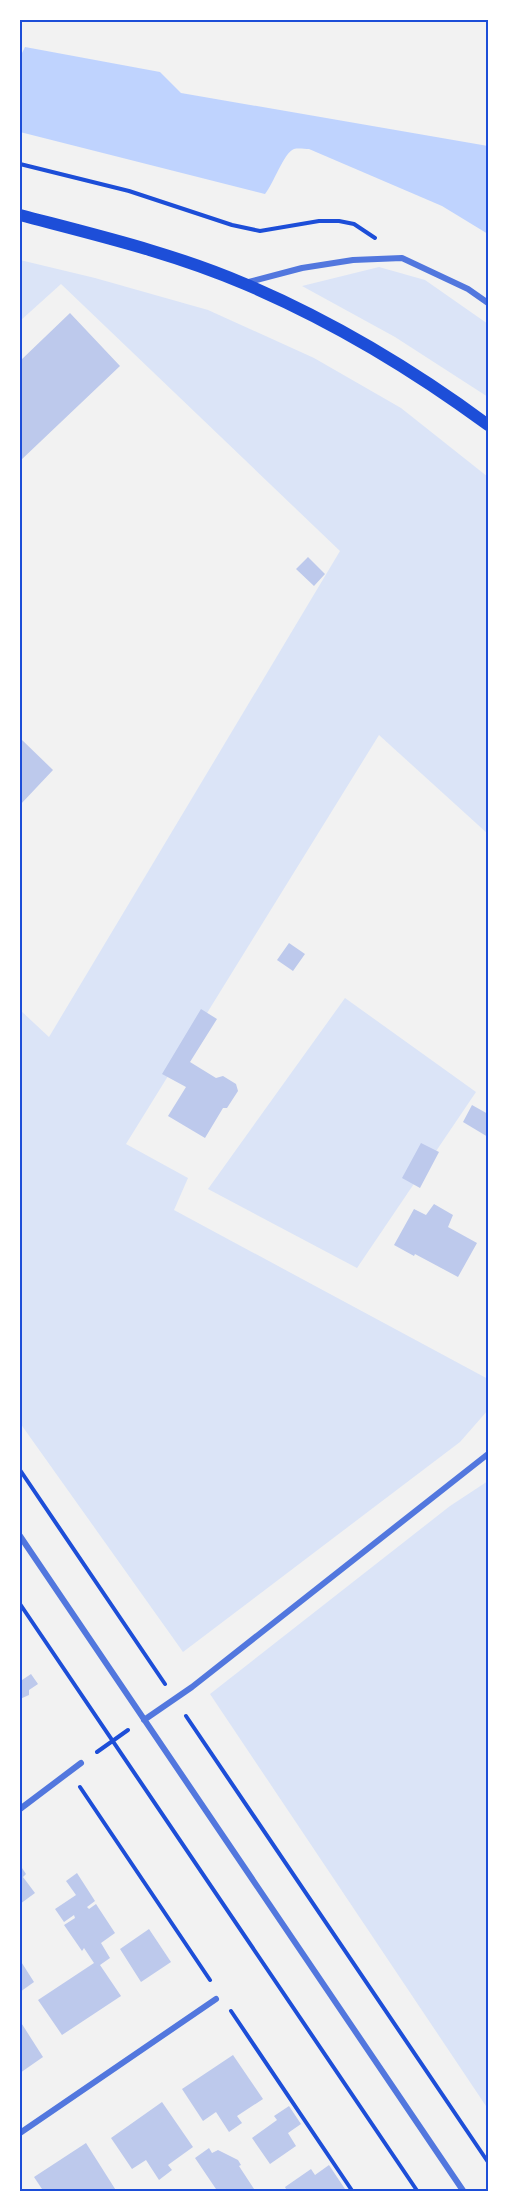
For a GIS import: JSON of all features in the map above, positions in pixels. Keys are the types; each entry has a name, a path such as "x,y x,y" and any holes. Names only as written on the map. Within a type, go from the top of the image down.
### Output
{"main road":[{"path":"20,215 165,255 244,283 305,310 366,343 440,390 489,425"}],"street":[{"path":"244,283 302,268 352,260 402,258 468,290 489,303"},
{"path":"144,1720 192,1686 489,1454"},
{"path":"20,1536 464,2192"},
{"path":"20,1809 81,1763"},
{"path":"20,2133 216,1999"}],"path":[{"path":"20,164 129,190 232,225 260,231 319,221 354,224 402,258"},
{"path":"20,1470 168,1690"},
{"path":"20,1604 418,2192"},
{"path":"180,1709 489,2162"},
{"path":"94,1754 129,1729"},
{"path":"87,1780 79,1786 214,1986"},
{"path":"227,2006 353,2192"}],"shaded area":[{"path":"20,260 95,278 208,310 314,358 401,408 488,477 488,834 379,735 126,1144 188,1178 174,1210 488,1379 488,1410 460,1442 183,1652 20,1423 20,1010 49,1037 340,551 61,284 20,321"},
{"path":"379,267 425,280 488,324 488,397 395,337 302,286"},
{"path":"345,998 476,1092 357,1268 208,1189"},
{"path":"488,1481 488,2109 210,1694 450,1506"}],"water":[{"path":"25,47 160,72 181,93 488,146 488,234 442,206 309,149 290,151 265,194 20,132 20,57"}],"building":[{"path":"70,313 120,366 20,461 20,361"},
{"path":"308,557 325,574 314,586 296,569"},
{"path":"20,738 53,770 20,805"},
{"path":"289,943 305,954 293,971 277,960"},
{"path":"201,1009 217,1019 190,1062 216,1078 223,1076 236,1084 238,1091 227,1108 223,1108 205,1138 168,1116 186,1087 162,1074"},
{"path":"472,1105 488,1114 488,1137 463,1122"},
{"path":"421,1143 439,1152 420,1188 402,1178"},
{"path":"434,1204 453,1215 448,1227 477,1243 458,1277 394,1245 414,1209 426,1215"},
{"path":"31,1674 38,1684 29,1690 29,1695 20,1699 20,1679"},
{"path":"20,1865 26,1874 23,1877 35,1893 20,1904"},
{"path":"77,1873 95,1901 87,1907 89,1909 96,1904 115,1933 101,1943 110,1958 100,1965 121,1996 62,2035 38,2000 94,1963 84,1948 82,1951 64,1925 75,1918 74,1915 64,1922 55,1909 76,1895 66,1881"},
{"path":"149,1929 171,1962 141,1982 120,1949"},
{"path":"20,1960 34,1982 20,1992"},
{"path":"20,2021 43,2057 20,2073"},
{"path":"233,2055 263,2099 237,2116 242,2123 229,2132 216,2112 203,2121 182,2089"},
{"path":"162,2102 193,2147 168,2165 172,2170 159,2180 146,2160 132,2169 111,2138"},
{"path":"289,2106 301,2124 288,2133 296,2146 270,2164 252,2138 277,2120 274,2116"},
{"path":"86,2143 117,2192 44,2192 34,2177"},
{"path":"209,2148 212,2153 218,2150 238,2160 241,2165 239,2166 256,2192 218,2192 195,2158"},
{"path":"329,2165 347,2192 282,2192 286,2189 285,2187 311,2169 315,2175"}]}
